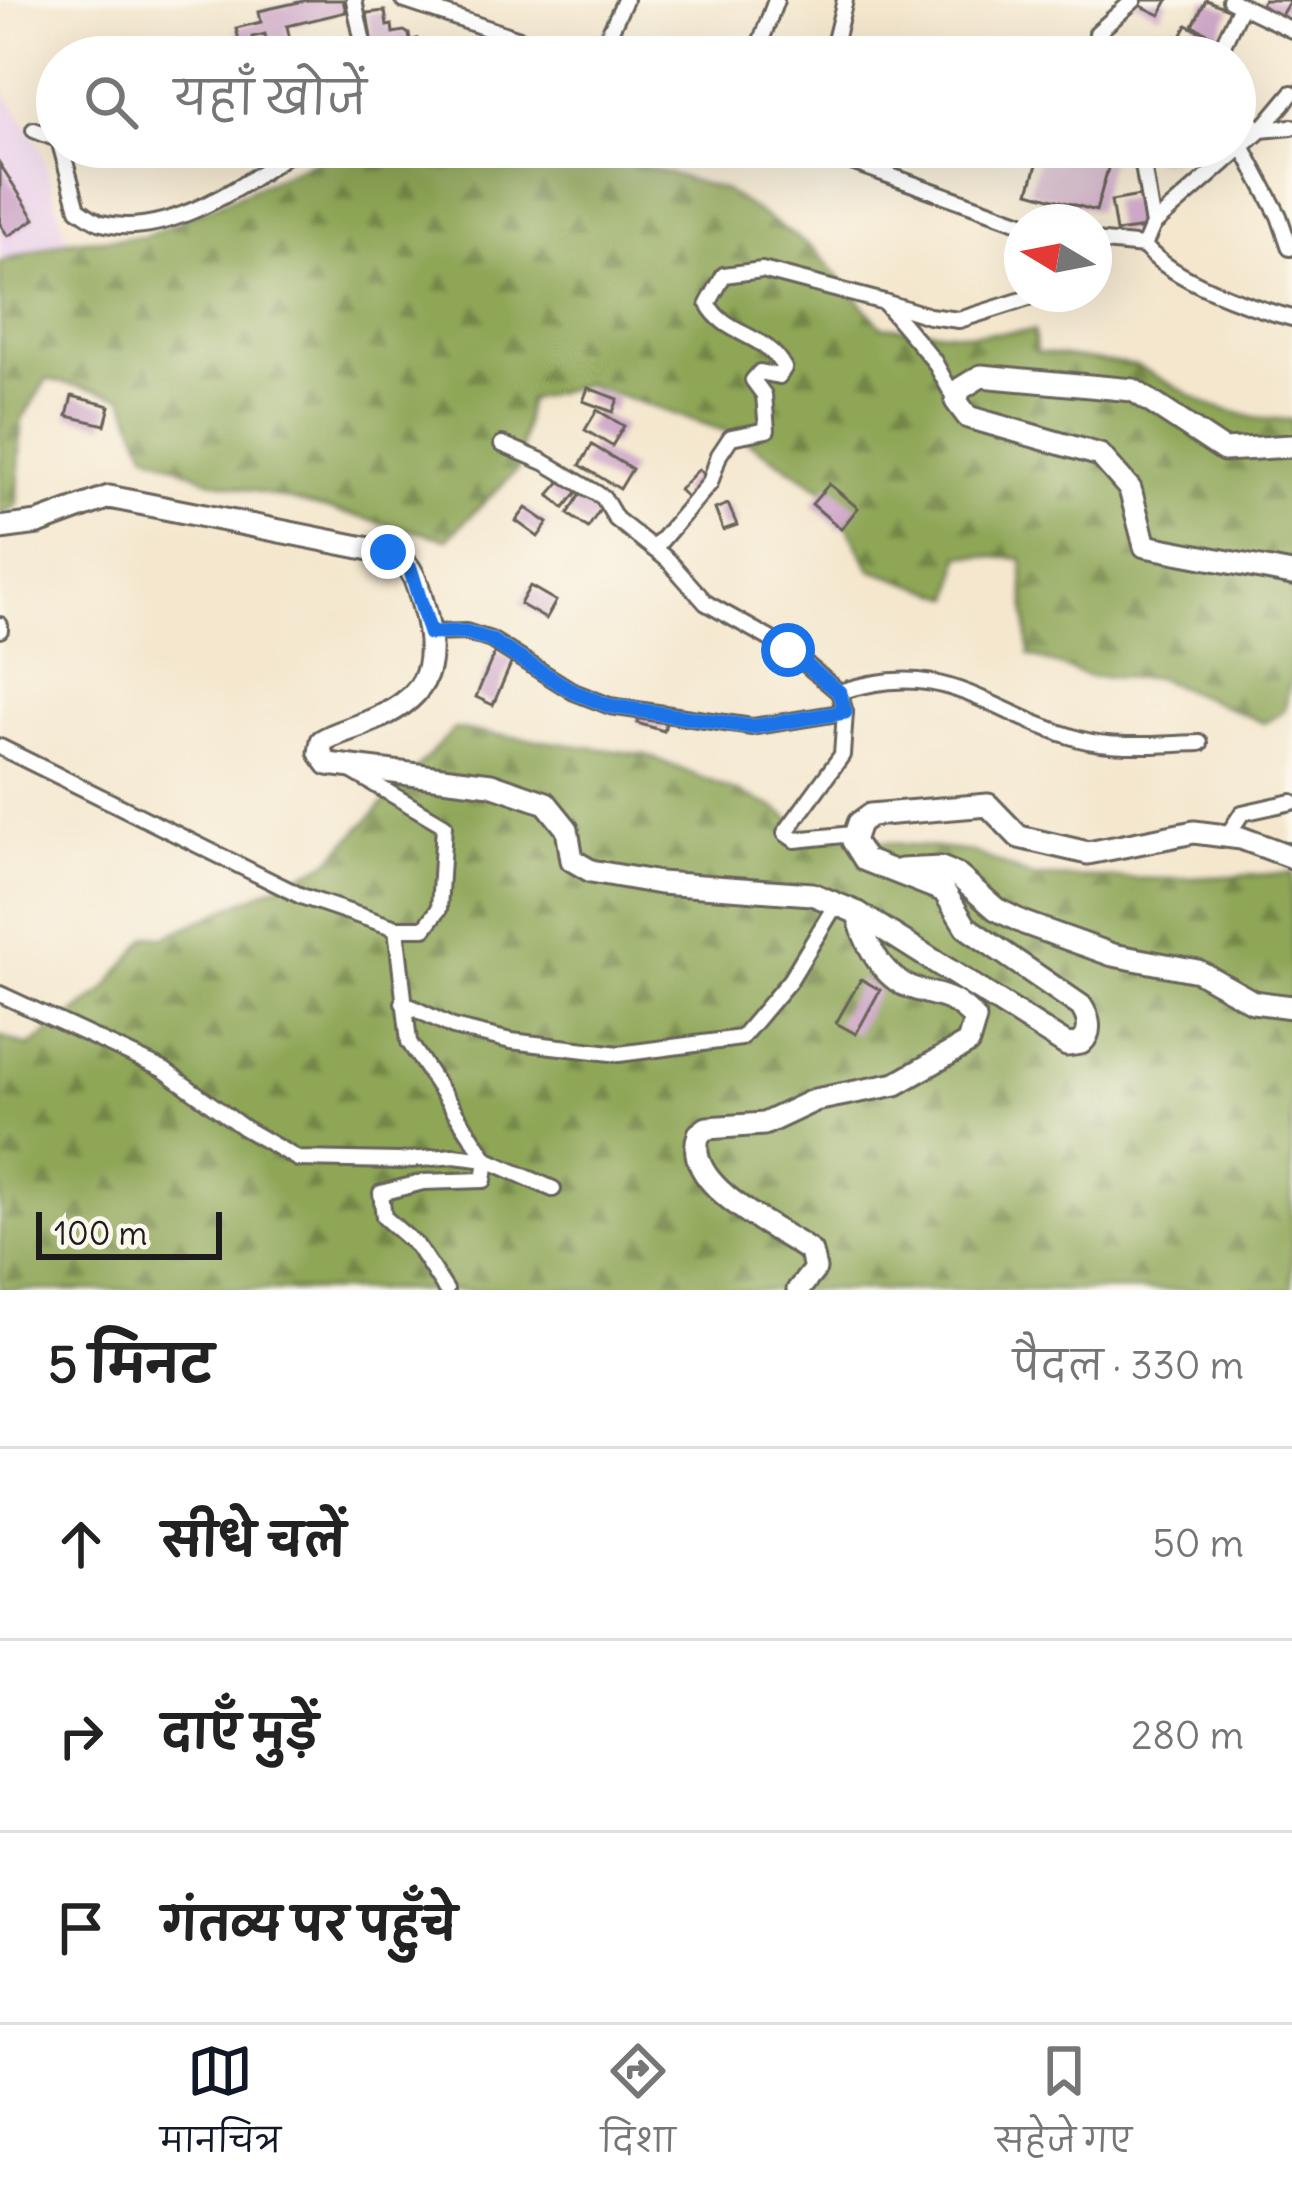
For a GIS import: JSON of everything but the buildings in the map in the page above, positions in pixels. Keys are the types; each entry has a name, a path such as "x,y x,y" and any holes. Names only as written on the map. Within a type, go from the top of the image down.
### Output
{"street":[{"path":"354,0 362,36"},
{"path":"403,0 510,36"},
{"path":"608,36 626,0"},
{"path":"763,36 776,0"},
{"path":"836,36 845,0"},
{"path":"1097,36 1134,0"},
{"path":"1224,36 1236,3 1292,30"},
{"path":"1256,134 1292,93"},
{"path":"1256,126 1292,127"},
{"path":"66,168 78,209 100,223 146,225 213,201 269,168"},
{"path":"869,168 1004,217"},
{"path":"1144,168 1153,225"},
{"path":"1144,246 1153,225 1216,168"},
{"path":"1253,168 1290,248"},
{"path":"1112,243 1144,246 1161,266 1292,318"},
{"path":"653,549 710,483 731,437 767,430 764,395 753,380 760,372 778,376 784,368 775,351 715,317 708,304 724,275 762,270 959,320 1004,306"},
{"path":"884,302 934,361 968,417 1100,455 1130,489 1145,546 1292,574"},
{"path":"956,401 960,389 981,376 1133,390 1224,450 1292,446"},
{"path":"502,444 603,497 616,519 706,603 788,650 839,692 845,712 842,755 784,833 795,840 853,834"},
{"path":"0,528 38,524 109,497 388,552 410,568 430,633 431,668 424,685 375,720 322,741 322,759 347,768 444,825 439,909 425,928 396,928 302,896 0,747"},
{"path":"430,633 466,632 490,640 574,692 610,706 752,727 845,712"},
{"path":"839,692 876,680 932,681 970,691 1081,740 1200,743"},
{"path":"347,768 491,784 546,803 568,829 572,860 591,872 660,883 812,894 858,913 1058,1042 1076,1044 1085,1039 1088,1019 1076,1001 972,932 944,890 865,860 855,848 853,834 859,823 870,815 988,805 1018,837 1088,854 1194,832 1226,836 1292,857"},
{"path":"1226,836 1242,813 1292,802"},
{"path":"898,871 941,868 956,874 996,909 1024,923 1113,956 1198,971 1253,1002 1292,1006"},
{"path":"403,1003 453,1027 492,1037 619,1054 741,1038 790,980 836,904"},
{"path":"798,1290 815,1268 811,1252 727,1199 698,1156 699,1135 707,1128 764,1124 815,1100 896,1084 968,1042 975,1018 957,999 901,984 863,940 858,913"},
{"path":"396,928 409,1042 488,1160 484,1180 423,1182 380,1192 384,1217 417,1246 446,1290"},
{"path":"0,994 164,1070 244,1128 298,1159 399,1161 454,1156 488,1160 554,1189"}],"shaded area":[{"path":"0,84 36,140 36,168 46,168 67,241 0,262"}],"green space":[{"path":"299,168 651,168 724,190 814,249 881,326 971,334 1034,331 1036,352 1137,366 1209,405 1255,418 1292,420 1292,675 1284,711 1264,723 1158,678 1090,677 1029,655 1022,559 960,555 953,598 871,570 829,493 737,435 586,384 528,400 518,469 447,539 206,479 146,452 123,397 47,379 21,421 18,505 0,516 0,262 67,241 144,237"},
{"path":"454,729 646,755 772,806 811,834 973,852 1032,877 1170,879 1292,873 1292,1290 0,1290 0,1036 29,1047 103,992 148,936 165,937 328,862"}],"route":[{"path":"388,552 410,568 430,633 466,632 490,640 574,692 610,706 752,727 845,712 839,692 788,650"}]}
